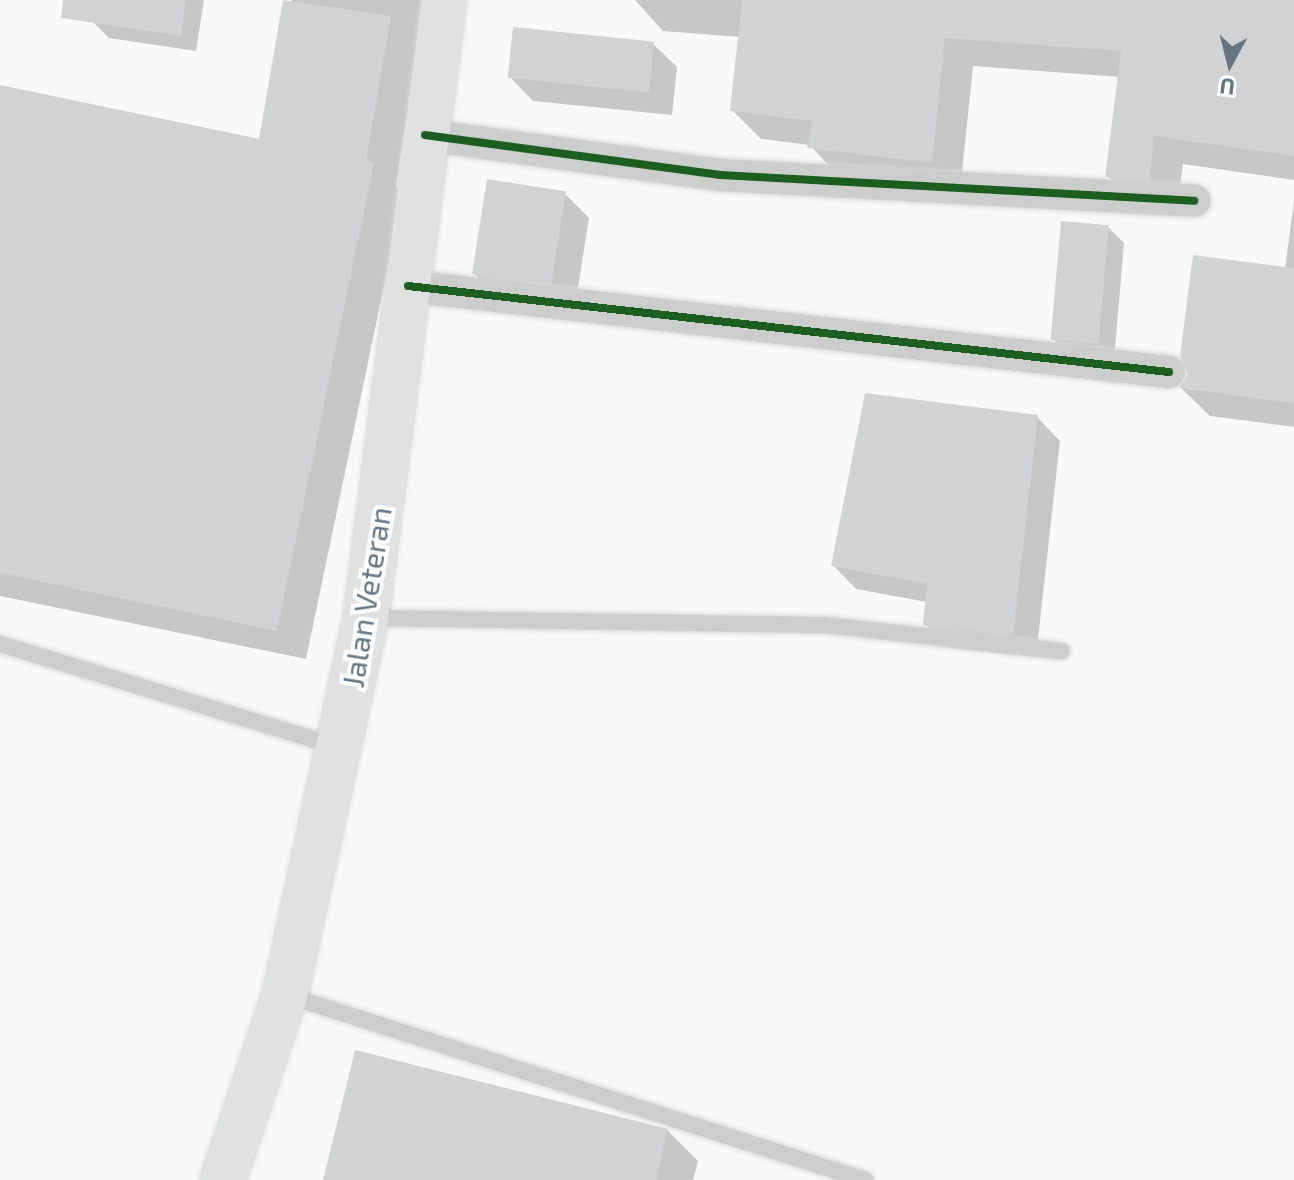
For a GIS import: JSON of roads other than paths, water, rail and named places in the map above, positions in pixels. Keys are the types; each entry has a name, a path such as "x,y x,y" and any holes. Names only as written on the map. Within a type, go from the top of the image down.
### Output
{"main road":[{"name":"Jalan Veteran","path":"223,1180 285,995 341,748 366,618 444,0"}],"street":[{"path":"425,135 720,175 1194,201"},
{"path":"408,286 1169,372"}],"lane":[{"path":"366,618 825,625 1062,651"},
{"path":"0,644 341,748"},
{"path":"285,995 865,1180"}]}
